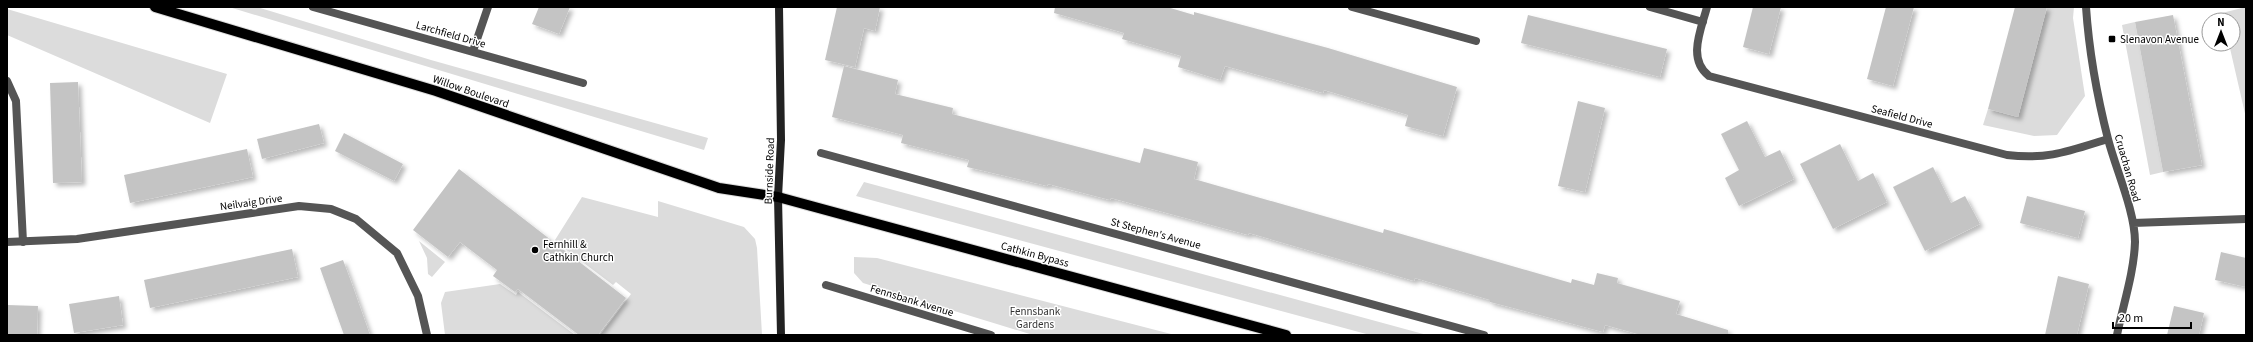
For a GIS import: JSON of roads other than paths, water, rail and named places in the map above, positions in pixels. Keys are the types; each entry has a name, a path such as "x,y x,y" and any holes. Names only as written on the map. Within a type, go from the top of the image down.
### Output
{"main road":[{"name":"Willow Boulevard","path":"156,7 436,91 719,188 778,196"},
{"name":"Cathkin Bypass","path":"778,196 1286,335"}],"street":[{"name":"Larchfield Drive","path":"313,7 583,83"},
{"path":"473,51 488,7"},
{"name":"Burnside Road","path":"779,7 781,140 778,196 781,335"},
{"path":"1352,7 1476,42"},
{"path":"1650,7 1703,22 1707,7"},
{"name":"Cruachan Road","path":"2086,7 2088,40 2108,139 2133,223 2135,241 2133,259 2117,335"},
{"name":"Seafield Drive","path":"1703,22 1697,44 1698,62 1702,71 1710,76 2007,156 2030,158 2051,156 2108,139"},
{"path":"7,80 16,101 23,242"},
{"name":"St Stephen's Avenue","path":"821,153 1484,335"},
{"name":"Neilvaig Drive","path":"7,242 77,239 299,206 331,209 356,219 397,253 418,296 427,335"},
{"path":"2133,223 2246,219"},
{"name":"Fennsbank Avenue","path":"826,286 991,335"}],"place":[{"name":"Slenavon Avenue","path":"2112,39"},
{"name":"Fernhill & Cathkin Church","path":"535,250"}],"park label":[{"name":"Fennsbank Gardens","path":"1035,317"}]}
